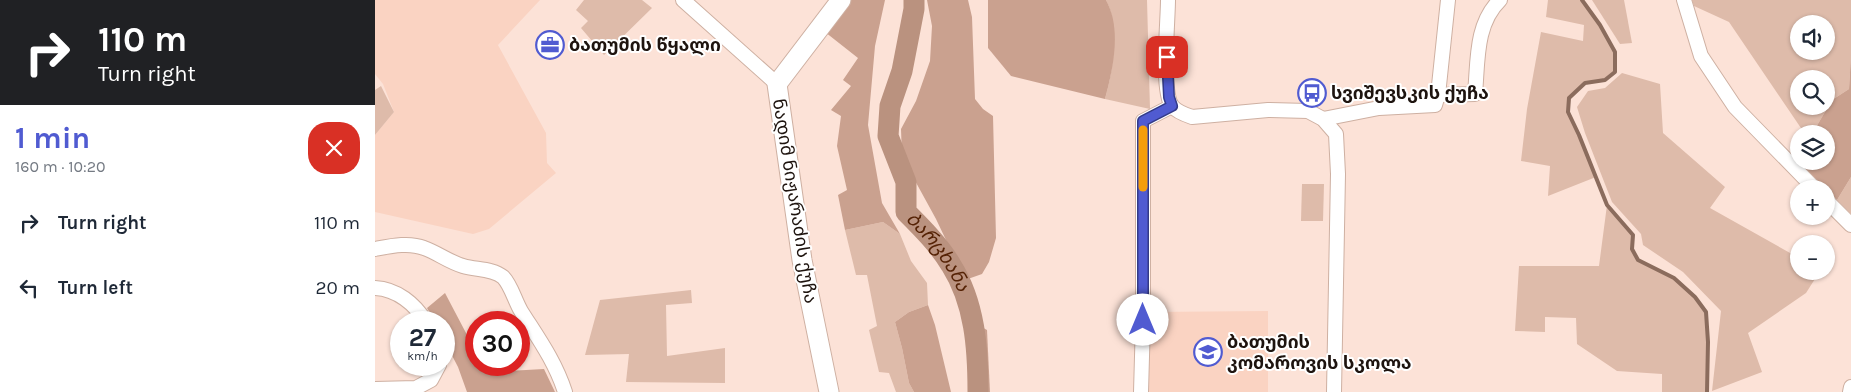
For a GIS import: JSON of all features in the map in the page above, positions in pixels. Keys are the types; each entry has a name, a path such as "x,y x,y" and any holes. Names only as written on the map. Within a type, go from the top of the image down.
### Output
{"main road":[{"name":"ნადიმ ნიჟარაძის ქუჩა","path":"829,392 802,260 777,84 841,0"}],"street":[{"path":"683,0 777,84"},
{"path":"1168,0 1167,74 1169,97 1172,106 1192,117 1284,110 1308,111 1323,119 1336,134 1338,174 1334,392"},
{"path":"1323,119 1379,108 1435,105 1438,95 1448,0"},
{"path":"1438,95 1475,94 1481,31 1492,7 1500,0"},
{"path":"1684,0 1701,56 1735,107 1806,180"},
{"path":"1141,392 1143,121 1172,106"},
{"path":"1835,209 1851,225"},
{"path":"375,249 398,245 423,247 459,265 493,271 504,278 521,310 548,353 559,374 565,392"},
{"path":"375,288 396,293 419,311"},
{"path":"375,390 416,388 431,380 433,376"},
{"path":"1851,387 1851,392"}],"shaded area":[{"path":"375,0 540,0 498,45 487,25 546,133 547,163 556,173 489,229 473,234 375,212 375,135 394,112 383,84 375,74"},
{"path":"584,0 642,0 652,8 604,55 581,28 588,21 576,10"},
{"path":"846,0 885,0 875,46 868,125 882,203 900,234 883,222 845,230 838,195 847,190 837,146 841,116 831,110 851,86 843,80 858,58 825,32"},
{"path":"927,0 968,0 972,17 975,99 983,109 993,116 996,238 989,262 982,274 965,280 936,219 902,157 901,129 916,101 930,61 932,26"},
{"path":"988,0 1106,0 1114,23 1115,49 1105,99 1011,76 988,48"},
{"path":"1106,0 1147,0 1150,109 1105,99 1111,76 1114,49 1113,23"},
{"path":"1548,0 1582,0 1600,25 1615,52 1615,72 1605,80 1585,83 1569,98 1568,112 1596,177 1548,196 1550,166 1521,161 1527,109 1541,32 1583,41 1584,25 1546,17"},
{"path":"1592,0 1624,0 1632,43 1620,44"},
{"path":"1692,0 1851,0 1849,89 1835,98 1835,70 1790,70 1790,112 1729,22 1694,6"},
{"path":"1851,55 1851,177 1837,200 1835,198 1835,180 1817,180 1806,170 1835,170 1835,125 1817,125 1823,115 1835,115 1835,98 1849,89"},
{"path":"1622,73 1660,84 1663,133 1725,187 1710,208 1790,253 1790,280 1814,280 1806,293 1748,333 1762,372 1712,391 1721,311 1683,272 1643,245 1641,234 1612,202 1577,107 1588,91 1605,88"},
{"path":"381,86 394,112 375,135 375,90"},
{"path":"1792,115 1823,115 1817,125 1799,125"},
{"path":"1851,177 1851,214 1837,200"},
{"path":"1302,184 1324,184 1323,221 1301,221"},
{"path":"1607,205 1633,235 1632,249 1638,260 1674,278 1695,297 1706,312 1708,342 1707,392 1662,392 1662,374 1617,371 1577,344 1576,318 1545,317 1545,332 1515,331 1519,266 1599,266"},
{"path":"883,222 900,234 911,261 927,283 928,305 909,312 895,322 909,383 914,392 896,392 889,373 879,372 869,330 877,326 867,275 856,275 845,230"},
{"path":"691,290 692,303 666,305 667,356 725,348 725,383 626,382 629,354 585,355 600,300"},
{"path":"445,293 454,311 429,311 427,308"},
{"path":"928,305 935,325 951,392 914,392 909,383 895,322 909,312"},
{"name":"ბათუმის კომაროვის სკოლა","path":"1268,311 1268,392 1147,392 1150,312"},
{"path":"455,312 465,331 465,376 530,376 530,370 544,369 555,392 467,392 455,361"},
{"path":"978,325 987,330 990,392 981,392"}],"waterway":[{"name":"ბარცხანა","path":"914,0 902,71 890,106 888,136 906,182 906,212 930,237 946,258 959,280 965,295 976,342 978,392"},
{"path":"1582,0 1600,25 1615,52 1615,72 1605,80 1585,83 1569,98 1568,112 1607,205 1633,235 1632,249 1638,260 1674,278 1695,297 1706,312 1708,342 1707,392"}],"slow traffic":[{"path":"1143,130 1143,187"}],"place":[{"name":"ბათუმის წყალი","path":"550,45"},
{"name":"სვიშევსკის ქუჩა","path":"1312,93"},
{"name":"ბათუმის კომაროვის სკოლა","path":"1208,352"}],"route":[{"path":"1143,320 1143,121 1172,106 1169,97 1167,57"}]}
